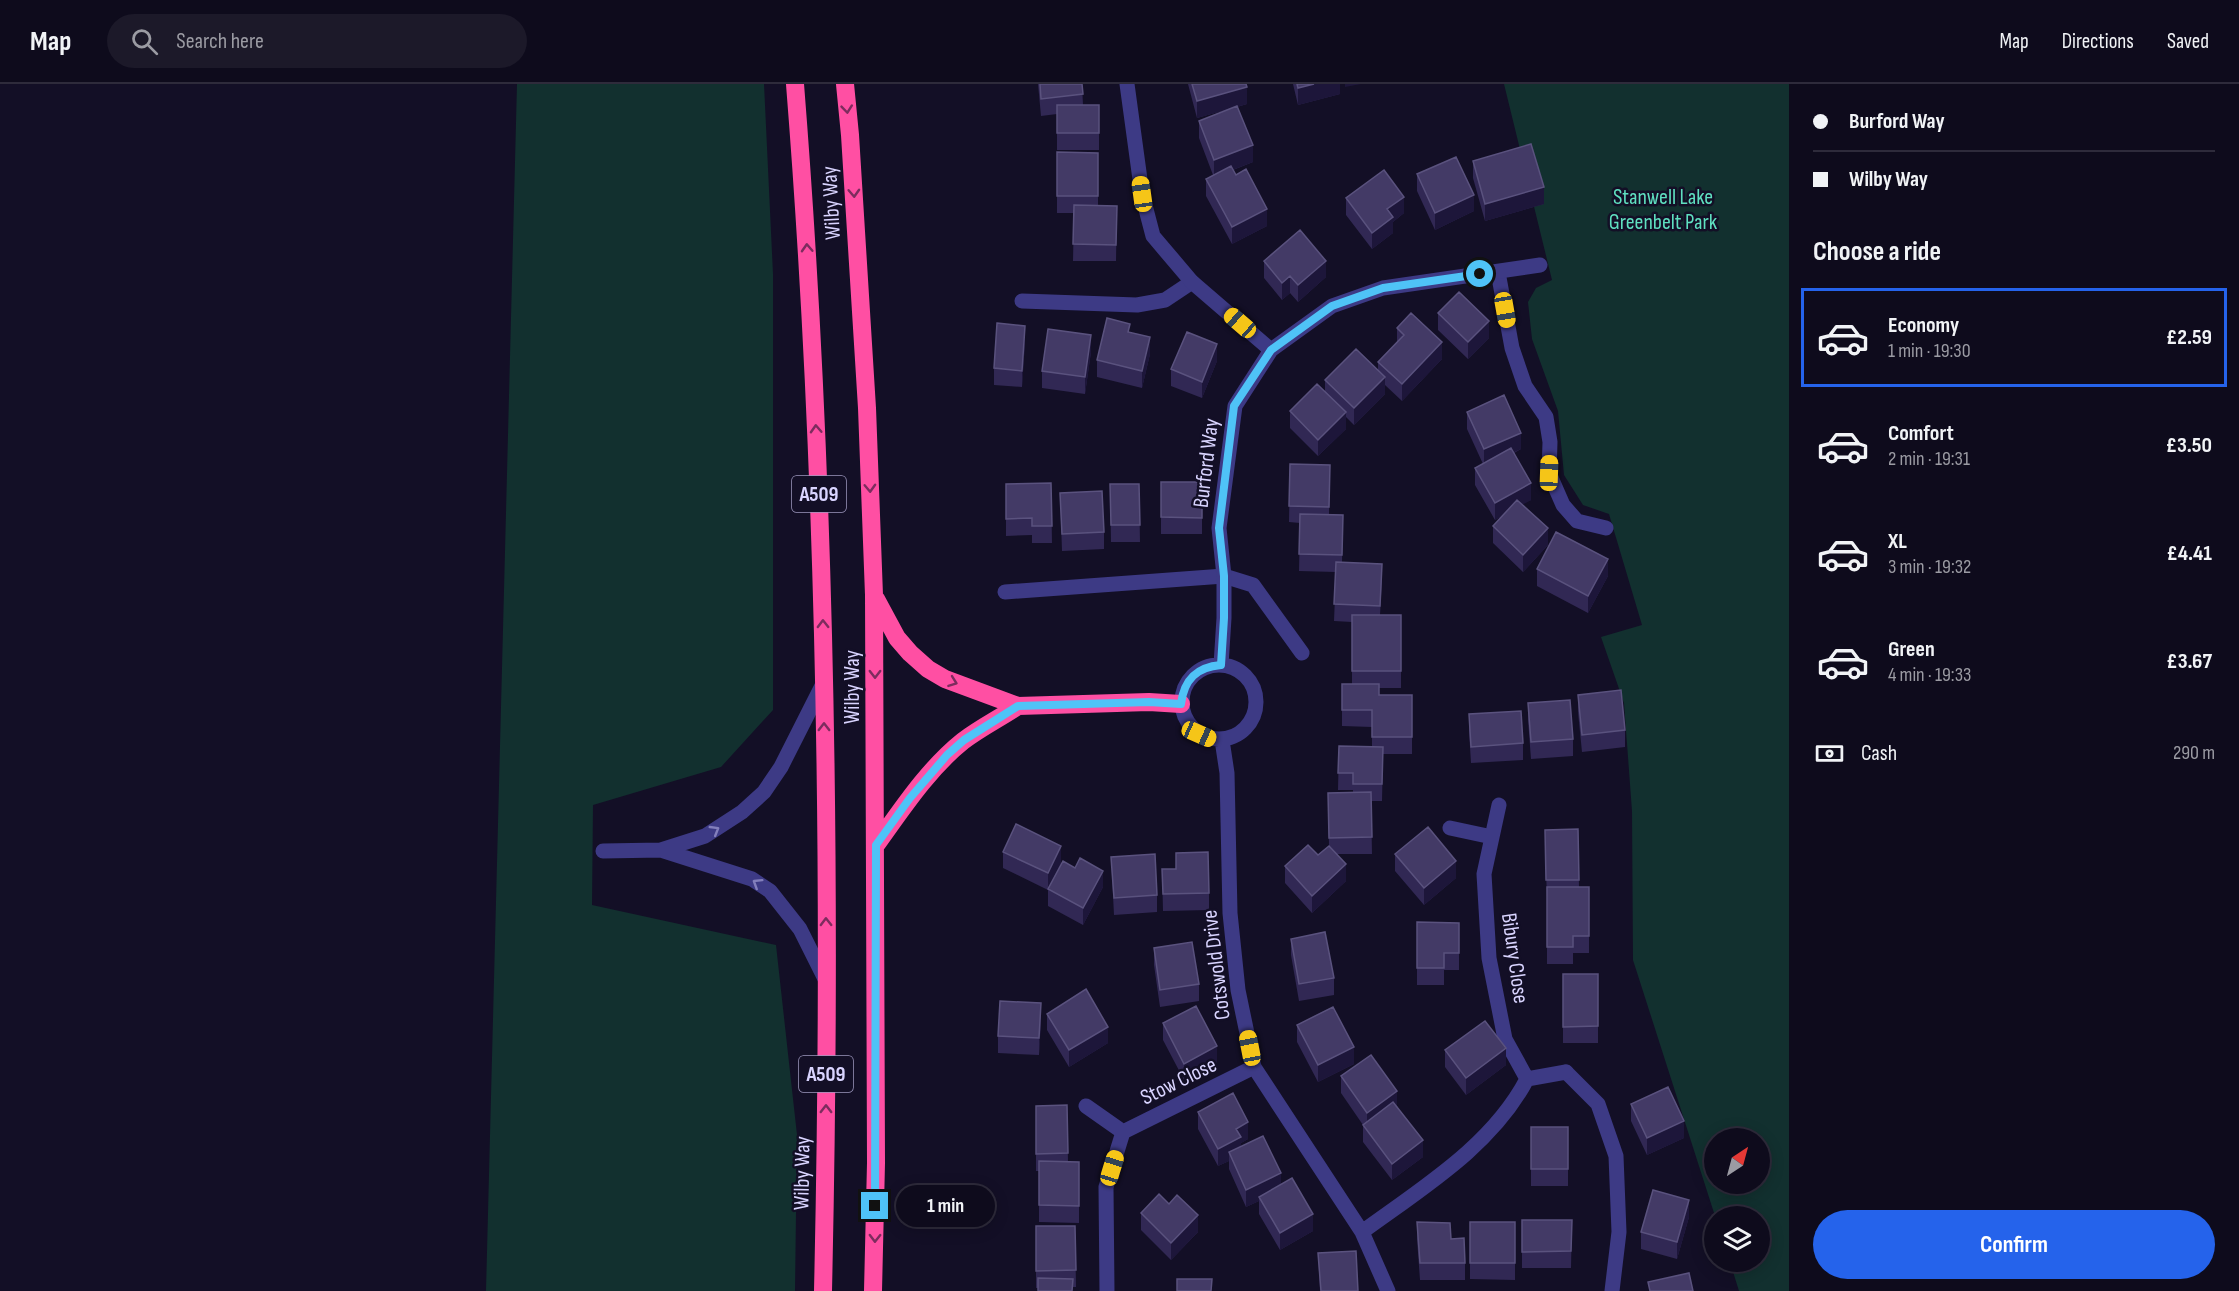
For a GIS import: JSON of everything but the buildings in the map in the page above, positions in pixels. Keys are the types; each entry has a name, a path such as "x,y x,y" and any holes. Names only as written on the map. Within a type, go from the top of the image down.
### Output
{"highway":[{"name":"Wilby Way","path":"795,84 811,317 821,547 826,981 823,1291"},
{"name":"Wilby Way","path":"844,84 850,135 867,408 874,595 876,1163 873,1291"},
{"path":"874,595 897,638 928,669 945,680 1018,706 1149,702 1181,704"},
{"path":"876,845 910,798 947,755 964,740 1018,706"}],"street":[{"path":"1127,84 1142,194 1153,236 1192,282 1271,350"},
{"name":"Burford Way","path":"1221,665 1224,576 1219,528 1234,406 1271,350 1332,306 1383,288 1540,265"},
{"path":"1498,272 1512,348 1526,386 1546,417 1550,442 1549,473 1563,505 1577,521 1606,528"},
{"path":"1022,301 1137,305 1165,300 1192,282"},
{"path":"1005,592 1224,576 1253,585 1302,653"},
{"path":"1221,665 1235,668 1246,676 1254,688 1257,702 1254,716 1247,728 1236,736 1222,740 1210,739 1199,734 1190,726 1181,704 1188,680 1203,668 1221,665"},
{"path":"603,851 661,850 705,836 742,812 764,792 781,767 824,682"},
{"name":"Cotswold Drive","path":"1222,740 1227,773 1230,913 1238,990 1254,1067 1362,1232 1388,1291"},
{"name":"Bibury Close","path":"1499,805 1484,874 1489,957 1505,1039 1527,1079"},
{"path":"1450,828 1492,837"},
{"path":"661,850 752,879 770,891 800,929 826,981"},
{"name":"Stow Close","path":"1107,1291 1106,1187 1123,1132 1254,1067"},
{"path":"1362,1232 1434,1180 1490,1131 1515,1102 1527,1079 1566,1072 1598,1104 1616,1156 1619,1232 1612,1291"},
{"name":"Stow Close","path":"1086,1106 1123,1132"}],"green space":[{"path":"517,84 764,84 773,274 773,710 721,767 593,805 592,905 776,945 797,1135 795,1291 486,1291"},
{"name":"Stanwell Lake Greenbelt Park","path":"1504,84 1789,84 1789,1291 1739,1291 1733,1272 1770,1272 1770,1206 1712,1206 1708,1194 1770,1194 1770,1128 1704,1128 1704,1182 1633,960 1632,811 1624,703 1601,637 1642,625 1609,514 1583,505 1564,475 1558,411 1532,339 1528,302 1536,288 1552,280"}],"route":[{"path":"875,1206 876,845 910,798 947,755 964,740 1018,706 1149,702 1181,704 1188,680 1198,671 1209,666 1221,665 1224,576 1219,528 1234,406 1271,350 1332,306 1383,288 1480,274"}]}
